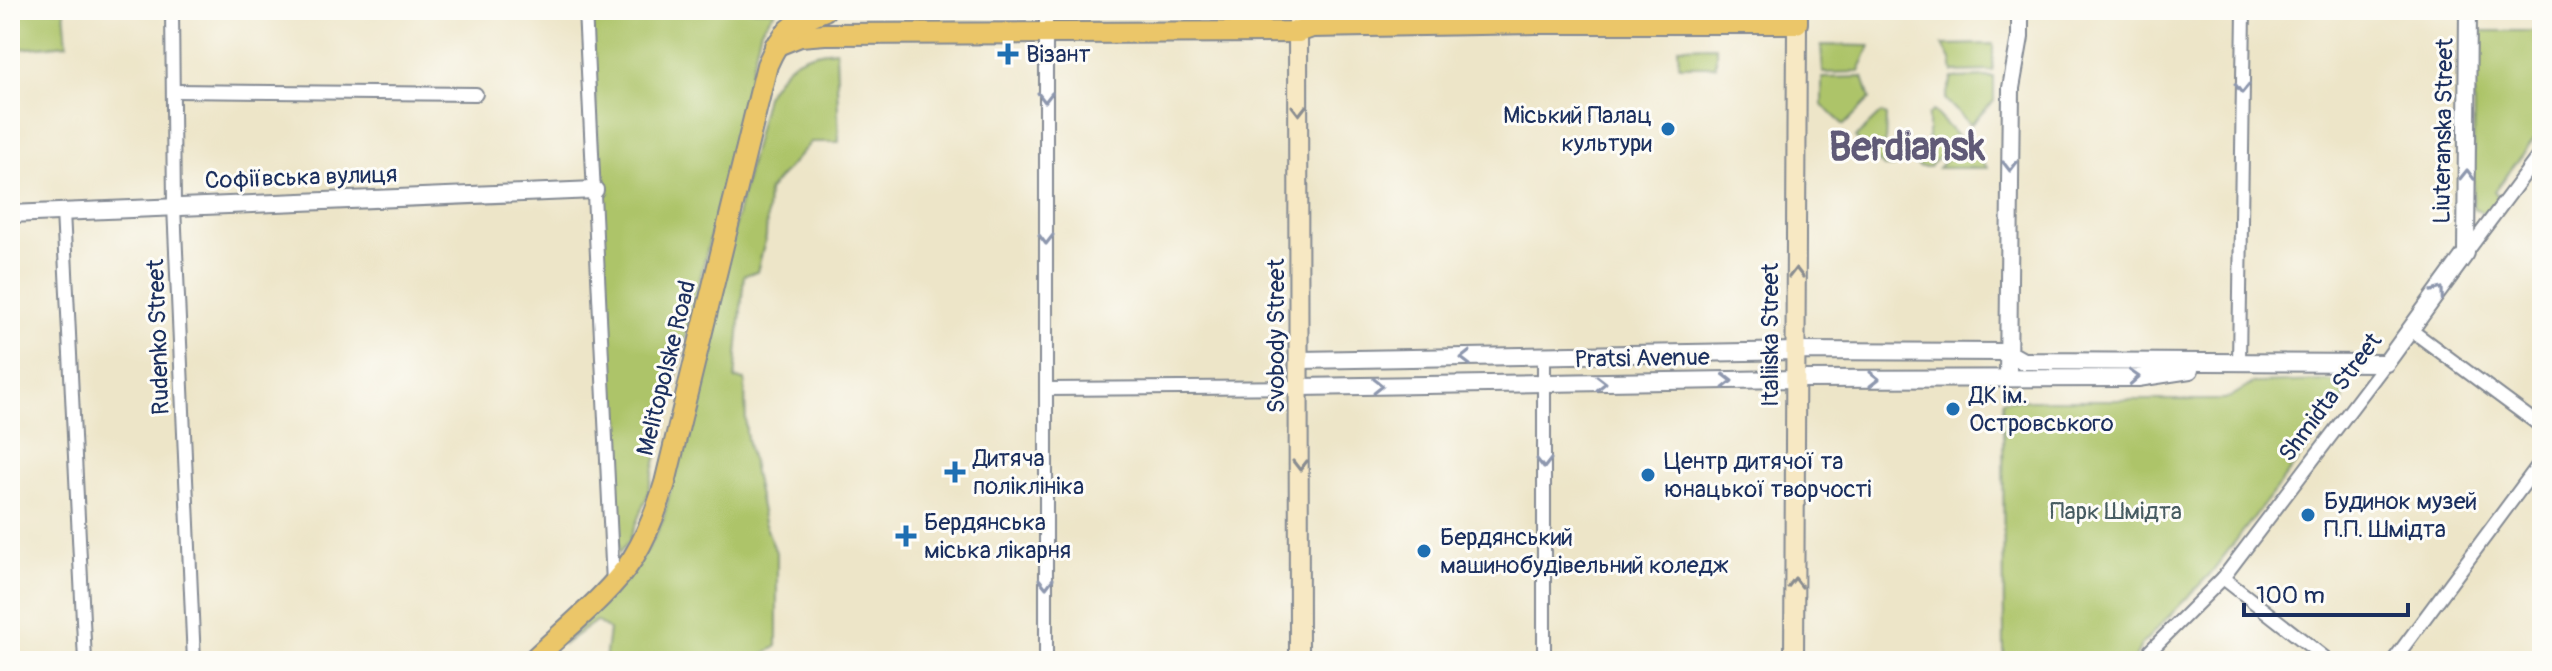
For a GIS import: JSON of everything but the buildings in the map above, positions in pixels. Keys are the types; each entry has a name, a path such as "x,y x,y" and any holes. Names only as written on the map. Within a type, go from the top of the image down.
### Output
{"main road":[{"path":"775,46 786,31 802,18 825,10"},
{"name":"Svobody Street","path":"1298,10 1299,661"},
{"path":"775,46 800,36 825,34 1298,32 1312,27 1545,16 1797,16"},
{"name":"Italiiska Street","path":"1794,661 1797,16"},
{"name":"Melitopolske Road","path":"532,661 613,583 632,559 646,533 665,483 767,65 775,46"}],"street":[{"name":"Rudenko Street","path":"172,10 174,206 194,661"},
{"path":"585,10 613,583"},
{"path":"1046,10 1046,661"},
{"path":"2008,378 2011,88 2020,37 2020,10"},
{"path":"2239,363 2244,10"},
{"name":"Liuteranska Street","path":"2466,253 2468,10"},
{"path":"174,91 476,94"},
{"name":"Shmidta Street","path":"2145,661 2150,651 2223,578 2542,151"},
{"name":"Софіївська вулиця","path":"10,214 595,190"},
{"path":"63,211 85,661"},
{"path":"2411,330 2542,427"},
{"name":"Pratsi Avenue","path":"1300,360 1796,351 2007,352 2023,361 2386,363"},
{"path":"1544,357 1544,661"},
{"name":"Pratsi Avenue","path":"1046,389 1544,385 1796,379 2138,378 2239,363"},
{"path":"2393,661 2542,460"},
{"path":"2223,578 2329,661"}],"green space":[{"path":"10,10 64,10 67,44 10,50"},
{"path":"591,10 776,10 761,29 647,496 629,541 619,554"},
{"path":"2474,31 2542,31 2542,129 2494,192 2501,199 2486,213 2473,209"},
{"path":"1993,44 1993,71 1953,72 1943,45"},
{"path":"1821,45 1870,46 1859,72 1823,73"},
{"path":"1716,46 1716,66 1679,66 1678,47"},
{"path":"836,50 839,142 811,142 768,191 766,237 757,272 744,275 735,379 745,380 746,433 764,522 777,555 777,646 753,661 605,661 609,630 596,621 563,645 632,572 663,520 766,96 794,62 812,54"},
{"path":"1863,77 1870,99 1844,125 1822,105 1822,78"},
{"path":"1994,77 1994,101 1970,125 1945,99 1952,78"},
{"path":"1933,111 1959,138 1929,167 1919,167 1915,164 1928,147 1928,115"},
{"path":"1881,113 1886,116 1885,148 1896,163 1894,167 1884,167 1855,138"},
{"path":"1962,142 1988,168 1938,168"},
{"name":"Парк Шмідта","path":"2327,381 2339,384 2344,392 2343,402 2210,574 2141,645 2134,661 2004,661 2003,400 2225,400 2254,383"}],"place":[{"name":"Візант","path":"1008,54"},
{"name":"Міський Палац культури","path":"1668,129"},
{"name":"ДК ім. Островського","path":"1953,409"},
{"name":"Дитяча поліклініка","path":"955,472"},
{"name":"Центр дитячої та юнацької творчості","path":"1648,475"},
{"name":"Будинок музей П.П. Шмідта","path":"2308,515"},
{"name":"Бердянська міська лікарня","path":"906,536"},
{"name":"Бердянський машинобудівельний коледж","path":"1424,551"}],"district":[{"name":"Berdiansk","path":"1907,146"}]}
